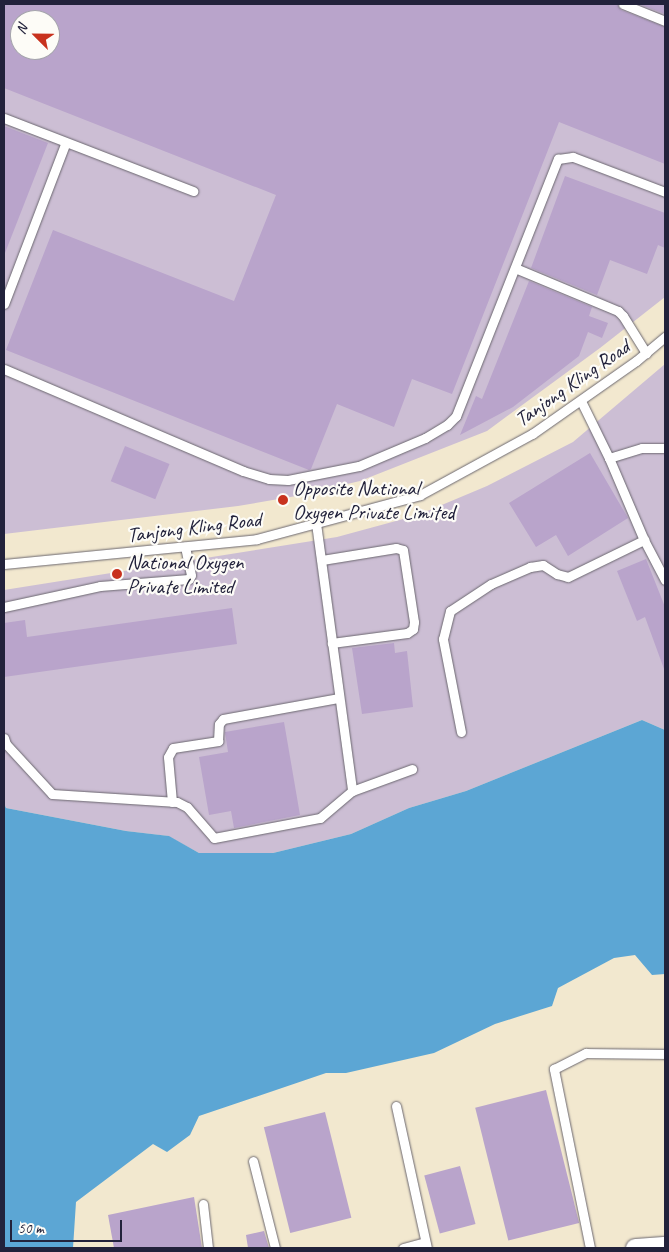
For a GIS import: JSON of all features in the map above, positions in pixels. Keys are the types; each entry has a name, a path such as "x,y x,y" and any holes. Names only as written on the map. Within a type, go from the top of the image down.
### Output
{"street":[{"path":"636,1248 665,1246"}],"lane":[{"path":"623,4 665,20"},
{"path":"4,118 192,191"},
{"path":"4,304 66,142"},
{"path":"4,369 260,476 288,480 359,466 425,438 448,426 456,416 558,159 573,158 665,192"},
{"path":"514,268 618,311 646,354"},
{"name":"Tanjong Kling Road","path":"4,564 257,539 420,495 532,434 582,401 646,354 665,337"},
{"path":"582,401 610,458 644,540 665,580"},
{"path":"610,458 642,448 665,448"},
{"path":"316,523 352,792"},
{"path":"460,732 443,639 450,611 491,584 530,567 543,565 557,574 568,577 644,540"},
{"path":"4,607 100,586 189,579 191,575 185,546"},
{"path":"322,560 399,548 403,550 414,622 413,629 407,633 332,643"},
{"path":"172,802 168,757 173,748 218,741 219,724 223,719 339,698"},
{"path":"4,738 6,744 49,791 57,796 172,802 187,807 210,836 218,838 320,818 352,792 412,768"},
{"path":"590,1248 554,1069 586,1053 665,1054"},
{"path":"396,1106 426,1245 403,1248"},
{"path":"253,1161 275,1248"},
{"path":"203,1204 208,1248"}],"shaded area":[{"path":"4,4 665,4 665,297 600,348 487,431 360,481 296,496 238,506 4,534"},
{"name":"National Oxygen Private Limited","path":"665,364 665,730 642,720 466,791 409,808 351,834 273,853 199,853 168,836 126,831 6,808 4,803 4,590 337,537 418,515 487,486 573,442"}],"water":[{"path":"642,720 665,730 665,974 652,975 635,955 614,958 558,988 552,1006 495,1024 434,1053 346,1073 326,1073 199,1116 190,1135 167,1152 153,1144 76,1202 73,1248 4,1248 4,803 6,808 126,831 169,836 199,853 273,853 351,834 409,808 466,791"}],"building":[{"path":"4,4 617,4 621,10 665,27 665,164 559,122 452,394 412,379 394,427 337,404 309,470 6,350 53,230 234,301 276,195 4,88"},
{"path":"639,4 665,4 665,14"},
{"path":"4,126 48,143 5,253 4,253"},
{"path":"565,176 665,213 665,248 658,245 647,274 610,260 597,295 531,268"},
{"path":"529,281 592,307 589,316 608,323 602,338 588,332 579,356 513,407 460,435 476,396 482,399"},
{"path":"125,446 170,464 155,499 111,481"},
{"path":"590,453 628,518 568,556 556,535 536,547 509,503"},
{"path":"646,559 665,607 664,669 645,617 637,621 617,571"},
{"path":"232,608 237,644 4,677 4,623 25,620 27,637"},
{"path":"394,643 395,653 407,651 413,707 362,714 352,648"},
{"path":"284,722 300,815 234,828 231,811 209,815 199,757 228,752 225,732"},
{"path":"546,1090 579,1223 508,1241 475,1108"},
{"path":"325,1112 351,1218 290,1233 264,1127"},
{"path":"460,1166 476,1224 440,1234 424,1176"},
{"path":"194,1197 202,1248 114,1248 108,1215"},
{"path":"264,1231 269,1248 248,1248 246,1235"}],"place":[{"name":"Opposite National Oxygen Private Limited","path":"283,500"},
{"name":"National Oxygen Private Limited","path":"117,574"}]}
